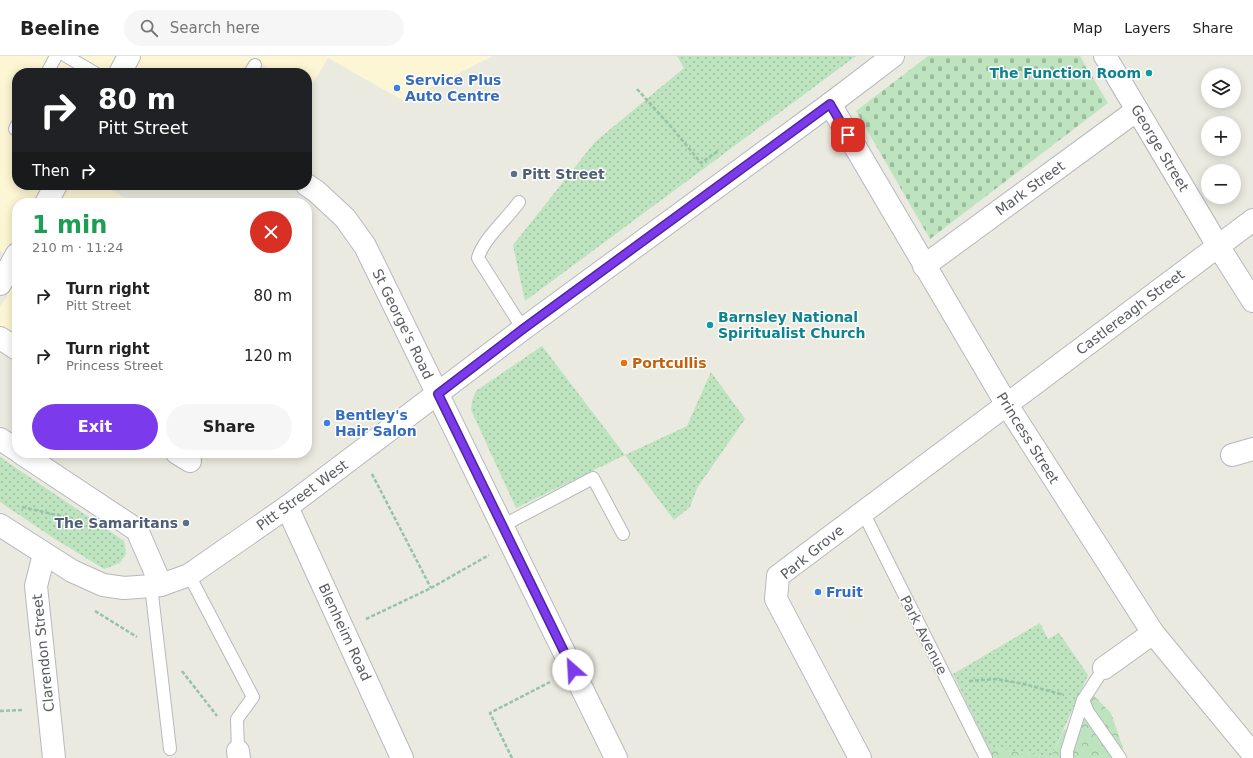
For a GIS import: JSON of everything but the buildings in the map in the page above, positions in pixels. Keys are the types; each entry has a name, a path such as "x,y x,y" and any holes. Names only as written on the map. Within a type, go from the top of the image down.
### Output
{"street":[{"path":"123,68 129,56"},
{"path":"438,394 523,329 894,56"},
{"name":"George Street","path":"1105,56 1218,246 1252,299"},
{"name":"Princess Street","path":"830,104 1007,405 1153,633 1253,754"},
{"name":"Mark Street","path":"924,266 1137,110"},
{"name":"St George's Road","path":"312,188 345,218 365,246 616,758"},
{"name":"Castlereagh Street","path":"1007,405 1253,220"},
{"path":"0,338 12,346"},
{"name":"Pitt Street West","path":"44,554 72,571 104,585 124,588 156,585 189,575 287,507 438,394"},
{"name":"Park Grove","path":"860,758 776,599 778,576 1007,405"},
{"path":"0,439 12,447"},
{"path":"1232,455 1253,449"},
{"path":"29,458 137,530 156,585"},
{"name":"Blenheim Road","path":"287,507 402,758"},
{"path":"0,525 44,554"},
{"name":"Clarendon Street","path":"44,554 36,586 54,758"},
{"path":"1104,668 1153,633"}],"lane":[{"path":"50,68 56,56"},
{"path":"66,56 86,68"},
{"path":"519,202 484,244 478,258 523,329"},
{"path":"506,534 593,478 623,534"},
{"name":"Park Avenue","path":"863,512 986,758"},
{"path":"189,575 253,697 237,719 239,754"},
{"path":"156,585 170,749"},
{"path":"1068,758 1067,751 1082,700 1104,668"},
{"path":"1082,700 1088,712 1120,758"}],"path":[{"path":"637,89 701,163 718,151"},
{"path":"361,452 431,588"},
{"path":"16,506 78,520"},
{"path":"344,630 431,588 506,534"},
{"path":"512,758 490,713 573,670"},
{"path":"950,687 962,681 996,679 1024,684 1082,700"}],"shaded area":[{"path":"0,56 493,56 404,101 328,58 312,84 312,68 268,68 251,58 245,68 12,68 12,190 110,190 126,198 12,198 12,258 0,251"},
{"path":"12,287 12,334 0,326 0,308"}],"green space":[{"path":"677,56 856,56 525,301 513,245 595,142 684,68"},
{"path":"928,56 1080,56 1108,103 930,239 856,111"},
{"path":"542,346 625,455 516,508 471,410 472,401 476,391"},
{"path":"711,372 745,419 697,488 690,507 674,520 625,455 687,426"},
{"path":"0,457 124,541 126,554 120,563 104,569 52,537 0,502"},
{"path":"1040,623 1048,639 1059,633 1088,675 1051,757 988,747 953,674"},
{"path":"1093,695 1111,713 1123,748 1122,758 989,758 988,747 1051,757 1064,730 1080,726"}],"place":[{"name":"The Function Room","path":"1149,73"},
{"name":"Service Plus Auto Centre","path":"397,88"},
{"name":"Pitt Street","path":"514,174"},
{"name":"Barnsley National Spiritualist Church","path":"710,325"},
{"name":"Portcullis","path":"624,363"},
{"name":"Bentley's Hair Salon","path":"327,423"},
{"name":"The Samaritans","path":"186,523"},
{"name":"Fruit","path":"818,592"}],"route":[{"path":"573,670 438,394 523,329 830,104 848,135"}]}
